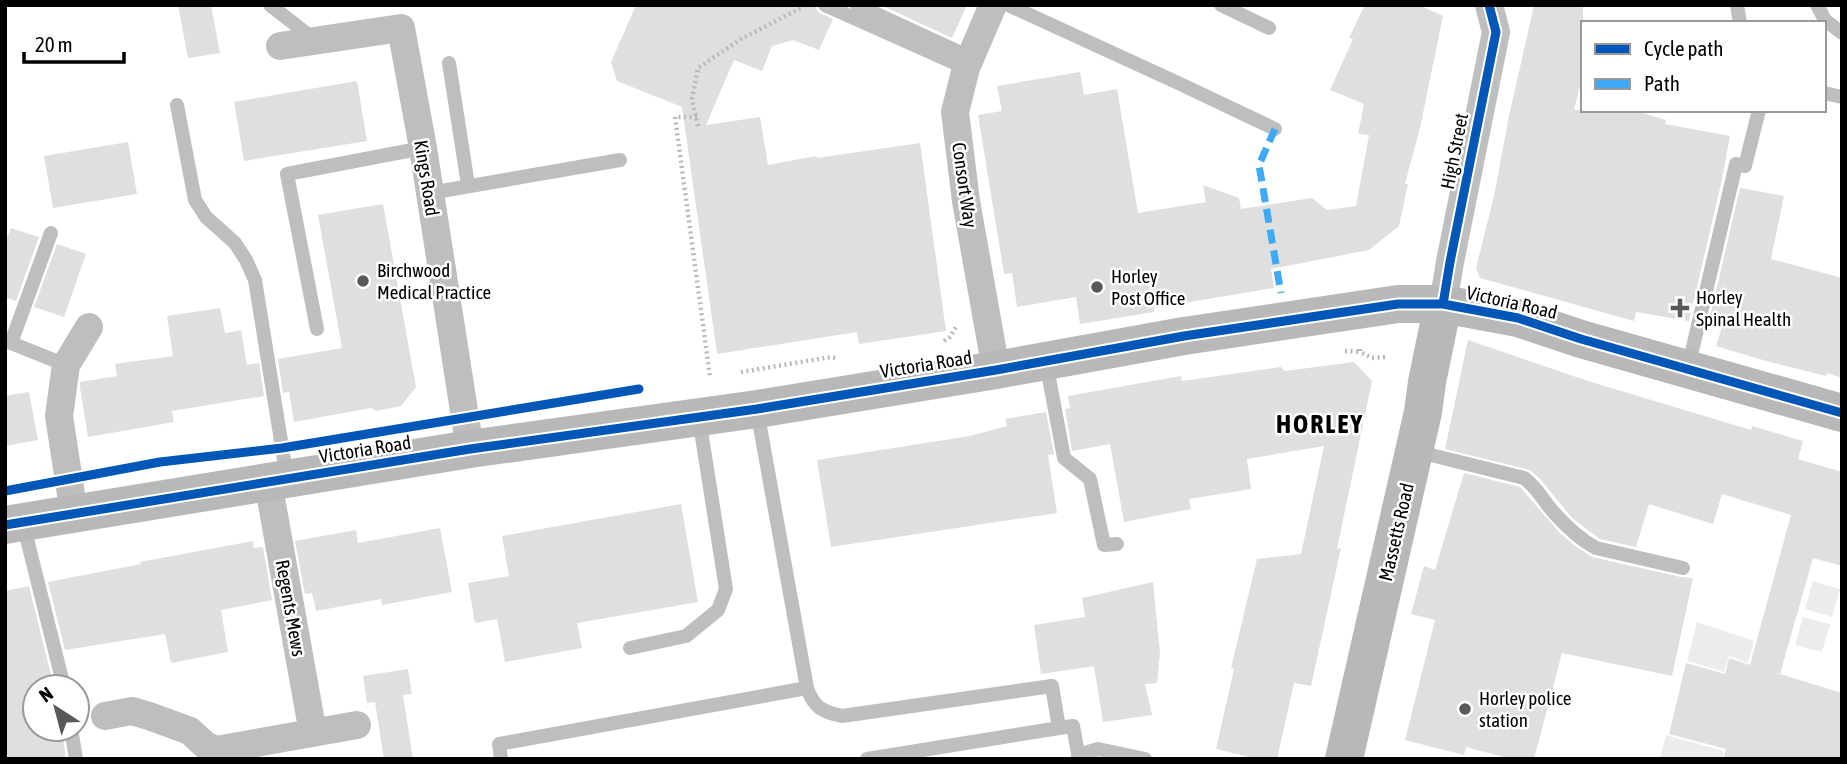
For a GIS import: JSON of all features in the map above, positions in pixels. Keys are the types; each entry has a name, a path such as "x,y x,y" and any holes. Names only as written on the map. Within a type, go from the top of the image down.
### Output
{"street":[{"name":"Consort Way","path":"993,5 968,62 956,112 966,201 996,370"},
{"name":"High Street","path":"1443,304 1496,32 1489,5"},
{"name":"Kings Road","path":"280,47 316,41 398,17 423,148 470,449"},
{"name":"Victoria Road","path":"14,523 470,449 757,409 1184,336 1398,304 1443,304 1518,318 1581,339 1842,413"},
{"name":"Massetts Road","path":"1344,759 1414,451 1443,304"},
{"path":"74,514 59,416 65,365 89,327"},
{"name":"Regents Mews","path":"278,481 313,733"},
{"path":"105,716 132,711 149,716 190,731 205,745 216,750 358,725"}],"lane":[{"path":"270,5 316,41"},
{"path":"825,5 968,62"},
{"path":"857,5 968,62"},
{"path":"1008,5 1275,129"},
{"path":"1220,5 1269,28"},
{"path":"1817,5 1825,20 1842,33"},
{"path":"449,63 468,185"},
{"path":"177,105 195,200 206,217 235,243 255,280 278,481"},
{"path":"1688,370 1736,164 1745,166 1758,112"},
{"path":"317,329 287,174 423,148"},
{"path":"430,193 620,160"},
{"path":"51,233 11,343 65,365"},
{"path":"1045,361 1064,458 1090,479 1104,545 1118,544"},
{"path":"757,409 807,688 810,697 824,712 842,716 1052,686 1059,728"},
{"path":"630,648 686,636 718,610 726,589 699,416"},
{"path":"1414,451 1524,478 1535,486 1555,515 1584,542 1596,548 1683,568"},
{"path":"14,523 60,673"},
{"path":"501,759 499,744 807,688"},
{"path":"867,759 1073,726 1079,757 1098,750 1145,759"}],"path":[{"path":"698,126 692,99 698,68 741,39 806,6"},
{"path":"697,117 675,117 710,377"},
{"path":"1359,345 1360,352 1372,358 1385,357"}],"shaded area":[{"path":"1813,581 1840,589 1832,617 1805,609"},
{"path":"1803,617 1830,624 1822,652 1795,645"},
{"path":"1697,622 1754,641 1748,663 1729,656 1724,672 1687,661"},
{"path":"1666,735 1724,751 1722,759 1660,759"}],"building":[{"path":"178,5 211,5 220,53 188,58"},
{"path":"636,5 815,5 820,13 833,19 819,50 793,40 772,46 762,71 734,60 706,125 760,117 768,165 920,143 946,331 859,344 857,332 717,354 682,107 617,81 611,62"},
{"path":"881,5 967,5 952,38"},
{"path":"1365,5 1419,5 1443,16 1420,128 1405,184 1408,184 1399,226 1369,250 1271,269 1274,288 1154,308 1154,312 1080,324 1076,297 1017,307 1012,273 1004,274 978,115 1002,111 997,86 1080,72 1084,95 1117,89 1138,213 1206,202 1203,185 1239,198 1241,209 1312,198 1327,210 1356,206 1369,135 1358,134 1364,104 1330,90 1353,39 1349,38"},
{"path":"1534,5 1583,5 1581,82 1574,110 1640,112 1666,120 1665,124 1730,136 1689,321 1636,312 1634,321 1480,278 1476,268 1494,196"},
{"path":"357,81 367,141 244,161 234,102"},
{"path":"128,142 137,194 53,208 44,156"},
{"path":"1740,188 1784,196 1771,259 1842,278 1842,378 1766,361 1716,346 1722,327 1708,325"},
{"name":"Birchwood Medical Practice","path":"383,204 416,387 401,406 376,411 371,408 294,422 289,392 283,393 278,359 342,348 318,215"},
{"path":"11,228 39,237 16,301 5,297 5,242"},
{"path":"57,244 86,254 64,317 34,307"},
{"path":"220,308 225,333 241,330 247,365 259,363 264,396 172,411 174,422 88,437 80,382 117,376 115,364 173,356 167,316"},
{"path":"1468,340 1588,381 1751,430 1752,426 1803,441 1798,459 1842,472 1842,566 1813,558 1780,674 1842,693 1842,759 1723,759 1726,749 1669,734 1686,663 1725,674 1729,658 1750,665 1791,515 1722,494 1713,524 1649,504 1636,547 1600,539 1572,518 1530,470 1445,449"},
{"path":"1354,362 1372,381 1337,549 1341,548 1311,686 1294,683 1277,759 1258,759 1216,749 1234,669 1231,668 1257,559 1301,554 1324,446 1247,459 1251,489 1189,499 1191,509 1124,522 1110,444 1072,451 1065,409 1070,408 1068,396 1181,376 1182,381 1281,367 1285,371"},
{"path":"29,392 38,440 5,446 5,396"},
{"path":"1046,412 1054,454 1048,455 1057,513 831,547 817,460 970,436 1007,426 1005,419"},
{"path":"1464,473 1520,487 1559,532 1592,557 1693,578 1672,676 1562,653 1534,759 1511,759 1466,747 1464,755 1405,740 1435,620 1411,614 1424,566 1435,570"},
{"path":"681,504 698,602 577,623 582,648 505,662 497,619 475,623 468,583 509,576 502,536"},
{"path":"440,528 452,592 382,605 381,599 316,611 312,593 305,594 295,541 356,530 358,543"},
{"path":"253,541 254,548 263,547 272,600 221,610 228,652 171,663 165,634 65,650 48,582"},
{"path":"1153,582 1160,653 1157,683 1145,684 1152,715 1103,722 1094,666 1041,674 1034,625 1085,617 1082,598"},
{"path":"29,586 51,673 21,673 21,743 64,743 66,759 5,759 5,591"},
{"path":"408,669 412,694 403,695 413,759 384,759 375,702 367,703 363,676"}],"marked path":[{"path":"1275,129 1259,165 1281,293"}],"cycle path":[{"path":"1443,304 1496,32 1489,5"},
{"path":"5,525 470,449 757,409 1184,336 1398,304 1443,304 1518,318 1581,339 1842,413"},
{"path":"5,491 160,462 282,448 639,389"}],"place":[{"name":"Birchwood Medical Practice","path":"363,281"},
{"name":"Horley Post Office","path":"1097,287"},
{"name":"Horley Spinal Health","path":"1680,308"},
{"name":"Horley police station","path":"1465,709"}],"district":[{"name":"HORLEY","path":"1320,424"}]}
